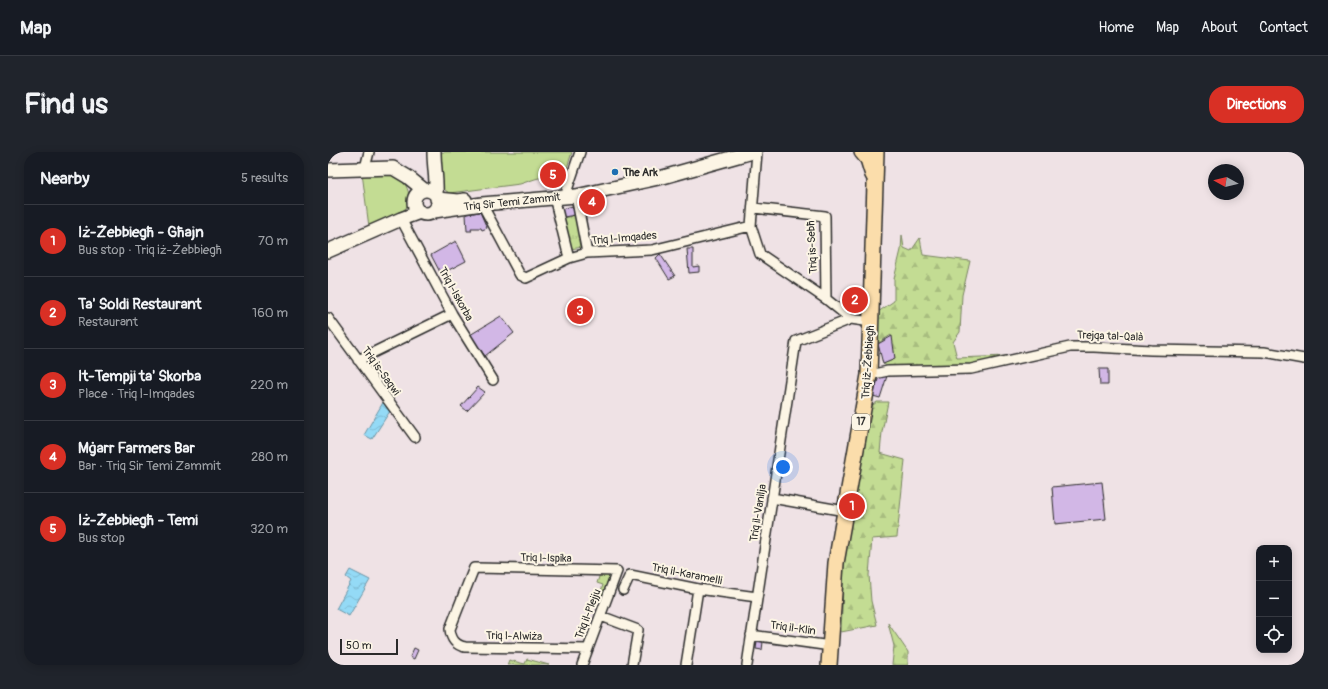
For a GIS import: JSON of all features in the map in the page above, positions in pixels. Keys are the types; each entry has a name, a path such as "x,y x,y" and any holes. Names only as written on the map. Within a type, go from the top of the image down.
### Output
{"main road":[{"name":"Triq Sir Temi Zammit","path":"328,251 401,219 426,200 458,201 570,194 676,168 732,152"},
{"name":"Triq Sir Temi Zammit","path":"426,200 482,204 554,197 663,177 752,152"},
{"name":"17","path":"862,152 868,159 874,178"},
{"name":"Triq iż-Żebbiegħ","path":"829,665 836,563 869,375 872,322 874,178 876,152"},
{"path":"426,200 434,158"},
{"path":"328,170 393,168 408,177 426,200"}],"street":[{"path":"365,168 369,152"},
{"path":"580,152 570,194 587,254"},
{"path":"757,152 754,208 751,226 760,254 826,299 851,319 872,322"},
{"path":"554,197 569,258"},
{"name":"Triq l-Imqades","path":"482,204 520,275 526,278 569,258 587,254 652,250 751,226"},
{"name":"Triq is-Sebħ","path":"754,208 825,216 826,299"},
{"name":"Triq l-Iskorba","path":"401,219 452,314 493,380"},
{"path":"358,360 452,314"},
{"name":"Triq is-Saqwi","path":"328,318 415,437"},
{"name":"Triq il-Vanilja","path":"747,665 796,341 851,319"},
{"name":"Trejqa tal-Qalà","path":"869,375 888,371 971,369 1070,347 1264,352 1304,359"},
{"path":"772,498 845,511"},
{"name":"Triq l-Ispika","path":"450,629 474,568 617,571"},
{"name":"Triq il-Plejju","path":"582,665 617,571"},
{"name":"Triq il-Karamelli","path":"623,590 630,574 698,589 757,597"},
{"path":"686,665 698,589"},
{"path":"601,616 638,630 632,665"},
{"name":"Triq l-Alwiża","path":"450,629 450,635 454,642 465,647 588,649"},
{"name":"Triq il-Klin","path":"752,635 831,646"}],"green space":[{"path":"438,152 572,152 566,171 520,184 449,193 440,186"},
{"path":"386,172 397,175 405,184 409,194 408,205 405,209 369,227 362,173"},
{"path":"575,215 582,247 571,249 564,218"},
{"path":"902,235 904,248 911,251 920,238 923,255 970,261 962,295 960,332 953,342 957,358 1006,356 980,364 957,366 891,368 883,364 895,359 891,335 877,344 878,312 894,301 894,279 901,250"},
{"path":"877,402 888,402 882,432 880,453 905,460 897,537 872,539 869,575 871,601 877,625 841,632 844,564 870,407"},
{"path":"600,574 610,574 603,595 600,594 603,585 597,583"},
{"path":"888,623 908,652 908,665 892,665 894,646"},
{"path":"527,659 549,665 507,665 509,660 525,664"}],"water":[{"path":"385,399 392,408 372,439 364,435"},
{"path":"350,570 370,580 349,616 336,609 351,581 346,577"}],"building":[{"path":"573,206 575,215 564,217 561,209"},
{"path":"480,212 487,228 482,230 481,228 471,228 472,231 467,231 466,214"},
{"path":"456,241 466,261 441,274 431,255"},
{"path":"687,249 693,249 693,267 699,266 699,272 689,273"},
{"path":"660,254 675,276 669,279 656,258"},
{"path":"501,316 514,333 485,356 470,335"},
{"path":"892,336 895,359 883,364 878,344"},
{"path":"1099,369 1108,369 1108,385 1100,385"},
{"path":"879,376 887,376 880,398 873,396"},
{"path":"478,387 485,392 467,411 461,406"},
{"path":"1102,482 1106,519 1055,524 1052,487"},
{"path":"757,641 763,642 762,650 756,649"},
{"path":"414,648 418,650 414,659 410,657"}],"place":[{"name":"The Ark","path":"615,172"},
{"name":"Iż-Żebbiegħ - Temi","path":"553,175"},
{"name":"Mġarr Farmers Bar","path":"592,202"},
{"name":"Ta' Soldi Restaurant","path":"855,300"},
{"name":"It-Tempji ta' Skorba","path":"580,311"},
{"name":"Iż-Żebbiegħ - Għajn","path":"852,506"}]}
